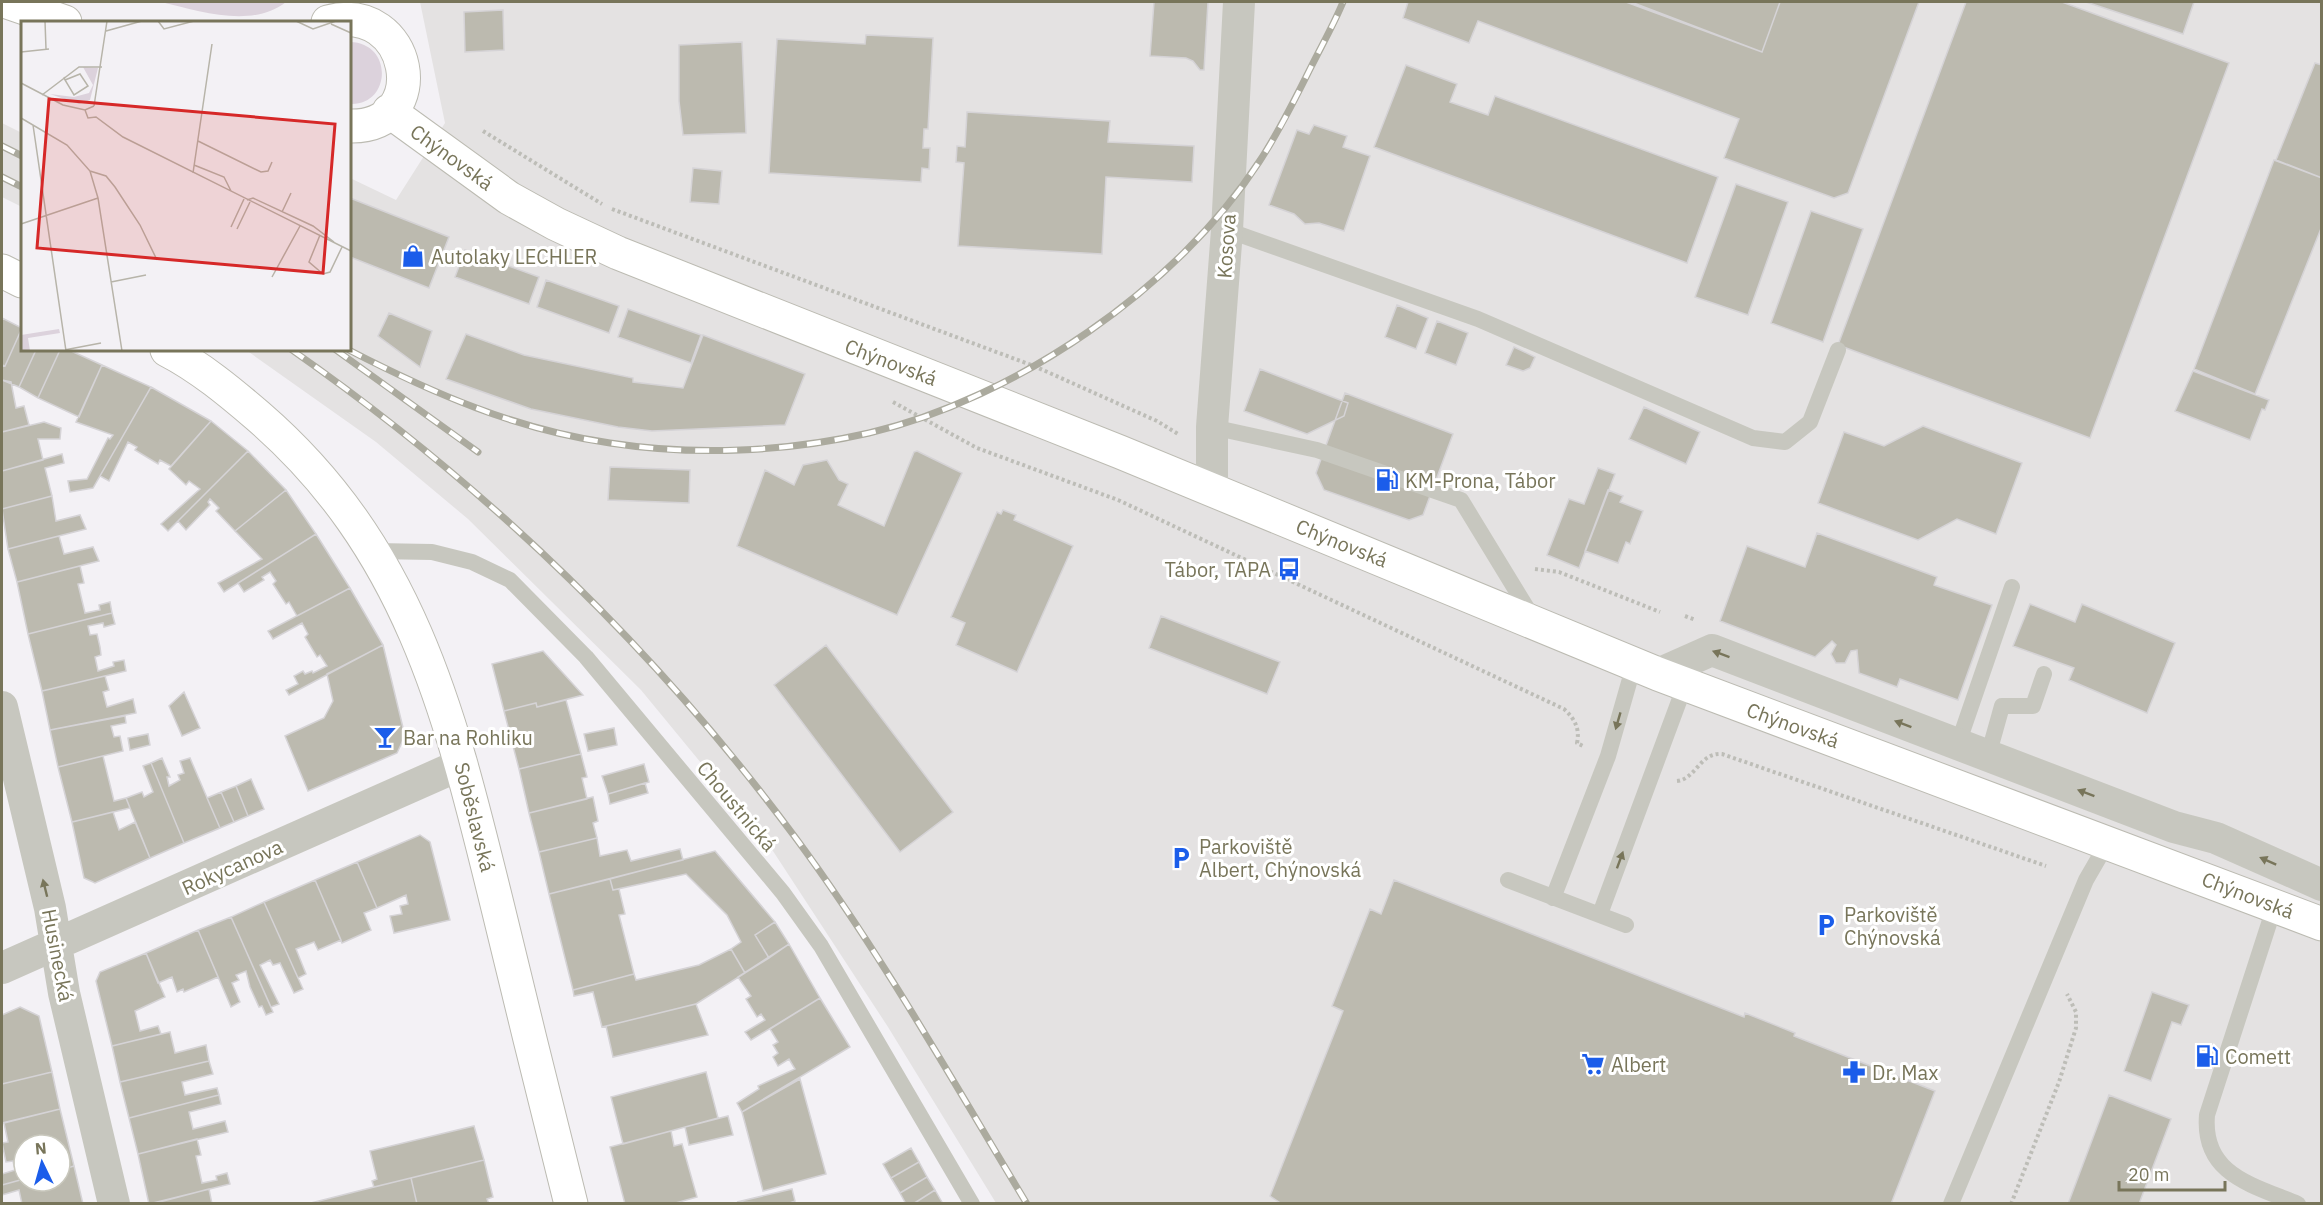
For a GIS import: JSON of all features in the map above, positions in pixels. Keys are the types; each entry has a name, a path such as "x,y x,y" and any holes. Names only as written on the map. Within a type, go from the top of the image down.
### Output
{"main road":[{"path":"6,2 62,21"},
{"path":"332,21 368,11 396,42 404,58 405,77 400,96 389,111 375,121 351,126"},
{"name":"Chýnovská","path":"389,111 509,198 556,224 618,253 1212,490 1659,674 2322,924"},
{"path":"2,271 21,280"},
{"name":"Soběslavská","path":"168,351 230,392 291,445 338,498 375,550 421,641 462,764 571,1203"}],"street":[{"name":"Kosova","path":"1212,490 1212,427 1227,230 1239,2"},
{"path":"1659,674 1712,650 2175,827 2216,838 2322,885"},
{"name":"Husinecká","path":"2,707 57,945 64,993 114,1203"},
{"name":"Rokycanova","path":"2,968 462,764"}],"lane":[{"path":"1227,230 1478,319 1753,438 1785,442 1810,422 1838,350"},
{"path":"1212,427 1317,450 1461,500 1537,624"},
{"name":"Choustnická","path":"375,550 432,552 472,562 510,580 586,657 783,893 821,946 972,1203"},
{"path":"1958,744 2012,587"},
{"path":"1554,898 1608,756 1659,674"},
{"path":"1600,914 1659,674"},
{"path":"1988,756 2002,706 2033,706 2044,674"},
{"path":"1951,1203 2086,880 2108,842"},
{"path":"1508,880 1626,925"},
{"path":"2275,905 2207,1115 2206,1128 2214,1154 2221,1165 2235,1178 2298,1203"}],"path":[{"path":"483,131 608,208 1034,366 1157,421 1180,435"},
{"path":"890,400 977,448 1118,500 1564,709 1572,717 1578,730 1577,744 1586,747"},
{"path":"1559,572 1660,612"},
{"path":"1668,778 1682,780 1708,756 1722,754 2046,866"},
{"path":"2011,1203 2059,1082 2076,1028 2076,1012 2070,997 2049,969"}],"shaded area":[{"path":"161,2 286,2 257,15 225,16"},
{"path":"420,2 2321,2 2321,1203 996,1203 888,1027 771,848 641,690 468,519 376,442 247,351 351,351 351,178 396,200 445,123"},
{"path":"351,42 364,45 374,52 380,63 382,74 380,86 364,102 351,104"},
{"path":"2,123 21,132 21,206 2,197"}],"building":[{"path":"1154,2 1208,2 1204,70 1200,70 1193,61 1186,58 1150,56"},
{"path":"1408,2 1626,2 1762,52 1780,2 1919,2 1848,193 1834,198 1724,158 1739,119 1478,21 1469,43 1403,18"},
{"path":"1631,2 1780,2 1762,52"},
{"path":"1966,2 2062,2 2229,63 2090,438 1838,345"},
{"path":"2086,2 2194,2 2183,34"},
{"path":"503,10 504,50 465,52 464,12"},
{"path":"866,35 933,38 928,129 924,129 923,148 930,148 929,169 922,168 921,182 769,173 777,39 865,44"},
{"path":"742,42 746,133 683,135 679,101 679,45"},
{"path":"2315,63 2322,65 2322,178 2276,160"},
{"path":"1406,65 1457,84 1450,102 1488,115 1495,96 1718,177 1687,263 1374,147"},
{"path":"967,112 1110,121 1108,142 1194,146 1192,182 1106,177 1102,254 958,246 964,163 956,162 957,146 965,147"},
{"path":"1314,125 1347,136 1343,147 1370,156 1344,231 1319,223 1305,224 1294,214 1269,205 1297,130 1309,134"},
{"path":"2274,160 2322,178 2322,226 2255,394 2194,369"},
{"path":"693,168 722,171 719,204 690,202"},
{"path":"1736,184 1788,202 1748,315 1695,297"},
{"path":"351,198 449,237 429,288 351,257"},
{"path":"1811,211 1863,229 1823,342 1771,323"},
{"path":"465,250 539,277 529,304 455,277"},
{"path":"546,280 619,306 609,333 537,307"},
{"path":"1397,305 1428,318 1416,349 1385,337"},
{"path":"628,309 701,335 691,363 618,337"},
{"path":"389,313 432,331 420,367 378,336"},
{"path":"2,318 21,328 21,330 5,366 2,365"},
{"path":"1437,321 1468,333 1456,365 1425,353"},
{"path":"21,330 21,351 36,351 19,387 2,380 2,365 5,366"},
{"path":"466,334 524,355 633,378 633,382 683,388 703,335 805,374 785,425 652,431 618,427 531,409 446,379"},
{"path":"1514,347 1535,357 1530,368 1523,371 1506,365"},
{"path":"36,351 60,351 38,398 19,387"},
{"path":"60,351 71,351 102,365 79,417 38,398"},
{"path":"102,365 151,387 93,488 70,492 68,481 87,479 108,438 110,439 113,435 76,422"},
{"path":"1260,369 1348,403 1344,416 1307,434 1244,411"},
{"path":"2193,371 2269,400 2265,410 2262,409 2250,440 2175,411"},
{"path":"2,380 11,382 16,408 24,406 29,425 2,432"},
{"path":"151,387 211,421 171,466 160,460 158,464 135,450 137,447 128,442 109,481 100,476"},
{"path":"1345,393 1453,434 1423,515 1409,520 1324,490 1316,473"},
{"path":"1644,407 1700,432 1686,464 1629,439"},
{"path":"211,421 248,451 168,531 161,524 200,489 189,481 186,485 169,469"},
{"path":"44,422 61,428 60,439 38,439 43,460 2,471 2,432"},
{"path":"1923,426 2022,463 1996,534 1957,519 1918,540 1818,503 1844,432 1884,446"},
{"path":"248,451 286,490 235,531 216,511 219,508 210,499 208,502 210,505 186,530 178,521"},
{"path":"917,451 962,473 897,615 737,546 765,470 794,485 803,465 827,460 839,480 848,484 838,505 884,526 914,452"},
{"path":"62,454 64,463 45,468 52,496 2,509 2,471"},
{"path":"610,467 690,470 689,503 608,500"},
{"path":"1598,468 1615,474 1579,568 1547,555 1569,499 1584,504"},
{"path":"286,490 316,534 224,592 218,583 262,559 235,531"},
{"path":"1608,490 1623,496 1620,502 1643,511 1630,544 1626,542 1618,563 1585,551"},
{"path":"52,496 56,521 80,515 86,529 8,549 2,509"},
{"path":"1003,510 1016,515 1014,520 1073,546 1017,672 956,645 965,623 951,617 997,512 1001,514"},
{"path":"1817,533 1937,577 1934,585 1992,605 1958,700 1900,679 1897,687 1859,673 1857,650 1851,651 1845,663 1836,663 1831,654 1836,645 1832,641 1815,657 1720,621 1747,546 1805,567"},
{"path":"316,534 350,588 297,616 289,602 286,604 273,584 276,581 270,572 262,577 264,580 244,592 238,583"},
{"path":"59,536 64,554 93,547 99,561 17,582 8,549"},
{"path":"80,566 84,583 78,584 85,613 100,610 99,605 110,602 112,613 28,634 17,582"},
{"path":"350,588 383,645 289,695 286,690 298,684 294,676 303,671 305,674 312,671 313,673 327,666 320,655 317,657 305,637 308,634 302,623 273,639 268,631"},
{"path":"2030,604 2075,622 2082,604 2175,643 2147,713 2069,680 2074,668 2013,646"},
{"path":"112,613 115,624 104,627 103,623 88,626 90,635 97,634 100,647 101,655 95,657 98,671 114,666 113,662 124,660 126,671 42,691 28,634"},
{"path":"1161,616 1280,662 1267,694 1149,648"},
{"path":"383,645 405,736 397,753 308,791 285,736 324,718 333,701 327,674"},
{"path":"826,645 953,812 900,852 774,685"},
{"path":"543,651 583,695 537,707 536,703 504,711 492,664"},
{"path":"105,676 109,690 103,692 107,707 133,699 136,713 50,730 42,691"},
{"path":"184,692 200,728 182,736 169,706"},
{"path":"566,700 581,754 519,769 504,711 536,703 537,707"},
{"path":"125,716 126,723 111,726 114,737 120,736 123,751 58,767 50,730"},
{"path":"614,728 617,745 588,751 584,734"},
{"path":"148,734 150,745 130,750 128,738"},
{"path":"581,754 587,777 582,778 587,799 529,813 519,769"},
{"path":"103,756 114,801 126,798 130,808 72,822 58,767"},
{"path":"162,758 170,777 167,777 169,786 180,780 178,775 184,773 180,761 190,758 220,828 184,843 151,763"},
{"path":"151,763 184,843 150,858 126,798 142,792 144,797 153,792 143,766"},
{"path":"644,764 649,782 608,794 602,776"},
{"path":"251,779 264,809 248,816 236,786"},
{"path":"645,783 648,793 610,804 608,794"},
{"path":"236,786 248,816 234,822 221,792"},
{"path":"221,792 234,822 220,828 207,798"},
{"path":"593,797 598,821 593,823 597,838 539,852 529,813"},
{"path":"113,812 119,830 135,822 150,858 95,883 84,878 72,822"},
{"path":"420,835 430,842 450,920 394,933 390,916 402,914 400,906 408,904 406,895 377,908 357,862"},
{"path":"597,838 600,856 627,850 631,861 680,849 683,860 549,894 539,852"},
{"path":"715,851 775,922 755,935 769,958 745,973 731,949 741,942 727,915 686,874 613,890 610,879"},
{"path":"357,862 377,908 364,913 371,930 342,943 315,880"},
{"path":"610,879 613,890 619,889 625,914 619,915 634,974 573,990 549,894"},
{"path":"315,880 341,940 318,950 314,942 296,949 306,974 298,978 264,902"},
{"name":"Albert","path":"1394,880 1744,1017 1745,1013 1795,1033 1794,1036 1935,1091 1891,1204 1282,1204 1270,1196 1343,1011 1332,1006 1370,909 1381,914"},
{"path":"264,902 303,989 294,993 280,963 273,965 270,960 260,965 279,1004 271,1007 231,917"},
{"path":"231,917 273,1012 266,1015 262,1006 259,1007 246,971 236,975 239,980 232,983 240,1002 231,1007 198,930"},
{"path":"775,922 789,944 769,958 755,935"},
{"path":"198,930 218,977 184,992 183,989 177,992 172,977 158,983 146,953"},
{"path":"789,944 820,998 751,1040 745,1032 765,1020 761,1014 757,1017 746,999 751,996 738,977"},
{"path":"731,949 745,973 696,1004 602,1027 593,992 574,996 573,990 634,974 636,980 699,965"},
{"path":"146,953 165,997 135,1011 140,1031 158,1026 161,1034 112,1046 96,981 100,972"},
{"path":"2152,992 2189,1005 2181,1025 2172,1022 2151,1081 2124,1071"},
{"path":"820,998 850,1047 742,1112 737,1103 759,1089 758,1086 795,1069 789,1059 778,1066 773,1057 778,1053 773,1045 778,1042 770,1029"},
{"path":"696,1004 708,1035 613,1057 606,1026"},
{"path":"20,1007 39,1016 52,1072 2,1084 2,1015"},
{"path":"170,1032 175,1053 206,1045 209,1061 120,1082 112,1046"},
{"path":"209,1061 213,1074 182,1082 185,1095 217,1088 219,1095 129,1118 120,1082"},
{"path":"52,1072 60,1109 2,1123 2,1084"},
{"path":"706,1072 718,1118 623,1144 611,1097"},
{"path":"800,1079 826,1174 763,1191 742,1112"},
{"path":"219,1095 221,1104 189,1112 193,1129 225,1121 228,1132 138,1154 129,1118"},
{"path":"2109,1095 2171,1119 2139,1204 2068,1204"},
{"path":"60,1109 66,1133 12,1133 12,1161 6,1162 2,1143 8,1142 4,1123"},
{"path":"728,1116 733,1135 689,1145 685,1127"},
{"path":"474,1126 484,1160 374,1187 372,1181 377,1179 370,1151"},
{"path":"671,1131 674,1146 682,1144 697,1197 672,1204 625,1204 610,1147"},
{"path":"197,1139 201,1155 196,1156 202,1183 217,1180 216,1176 227,1173 230,1184 149,1204 138,1154"},
{"path":"911,1148 919,1162 891,1178 883,1164"},
{"path":"484,1160 493,1197 487,1199 489,1204 417,1204 411,1178"},
{"path":"919,1162 927,1177 900,1193 891,1178"},
{"path":"74,1166 83,1204 22,1204 20,1193 72,1193 72,1167"},
{"path":"12,1171 12,1182 2,1185 2,1174"},
{"path":"927,1177 935,1190 913,1204 906,1204 900,1193"},
{"path":"411,1178 417,1204 307,1204 374,1187"},
{"path":"12,1182 12,1192 2,1195 2,1185"},
{"path":"209,1189 212,1204 152,1204"},
{"path":"792,1189 795,1201 787,1204 737,1202"},
{"path":"935,1190 943,1204 913,1204"}],"railway":[{"path":"351,351 444,395 508,419 575,437 642,447 707,451 773,448 869,433 924,417 980,394 1035,366 1088,332 1138,294 1184,253 1225,208 1266,151 1293,103 1343,2"},
{"path":"2,146 21,156"},
{"path":"2,177 21,186"},
{"path":"293,351 432,456 499,513 625,635 684,700 741,767 827,881 886,971 1027,1204"},
{"path":"337,351 478,452"}],"place":[{"name":"Autolaky LECHLER","path":"413,256"},
{"name":"KM-Prona, Tábor","path":"1387,480"},
{"name":"Tábor, TAPA","path":"1289,569"},
{"name":"Bar na Rohliku","path":"385,737"},
{"name":"Parkoviště Albert, Chýnovská","path":"1181,858"},
{"name":"Parkoviště Chýnovská","path":"1826,925"},
{"name":"Comett","path":"2207,1056"},
{"name":"Albert","path":"1593,1064"},
{"name":"Dr. Max","path":"1854,1072"}]}
